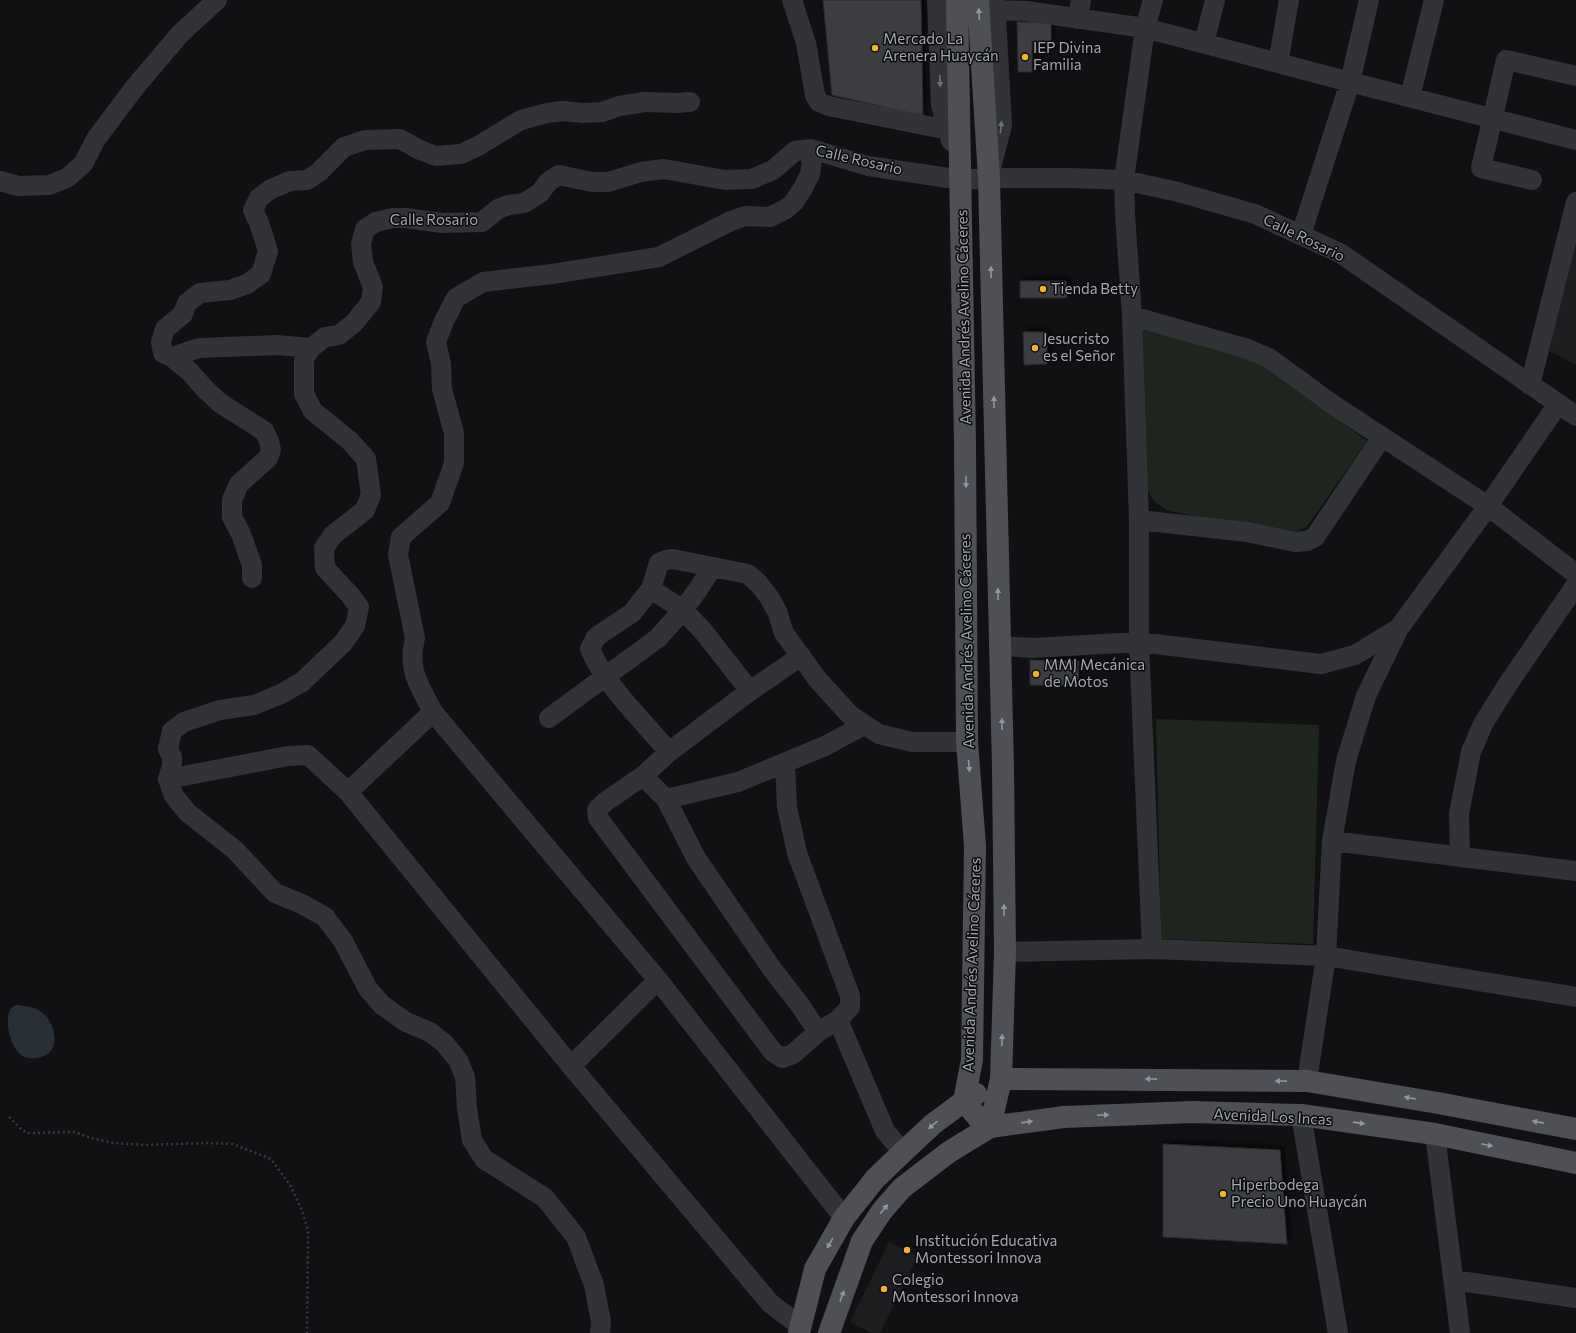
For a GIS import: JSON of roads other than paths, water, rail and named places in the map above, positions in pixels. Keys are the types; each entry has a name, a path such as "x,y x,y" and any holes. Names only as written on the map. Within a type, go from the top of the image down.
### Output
{"main road":[{"name":"Avenida Andrés Avelino Cáceres","path":"957,0 962,180 966,443 967,742 975,846 972,1060 964,1101"},
{"name":"Avenida Andrés Avelino Cáceres","path":"990,3 989,178 1000,646 1005,952 1001,1079 990,1127"},
{"path":"966,443 995,441"},
{"path":"975,846 1003,847"},
{"name":"Avenida Andrés Avelino Cáceres","path":"799,1329 815,1269 844,1218 875,1179 933,1124 964,1101 1001,1079"},
{"path":"1001,1079 1307,1081 1438,1103 1576,1129"},
{"path":"829,1333 862,1241 882,1211 902,1188 950,1152 990,1127 979,1119 964,1101"},
{"name":"Avenida Los Incas","path":"990,1127 1079,1116 1193,1112 1302,1115 1435,1134 1576,1163"}],"street":[{"path":"0,181 18,186 49,185 67,178 83,164 96,139 134,88 180,34 217,0"},
{"path":"792,0 806,43 815,96 820,102 830,106 948,130"},
{"name":"Avenida Andrés Avelino Cáceres","path":"937,0 940,105 962,180"},
{"path":"1152,949 1139,642 1139,520 1132,316 1124,180 1145,28 1153,0"},
{"path":"1204,44 1215,0"},
{"path":"1278,63 1289,0"},
{"path":"1301,235 1350,82 1369,0"},
{"path":"1410,97 1434,0"},
{"path":"990,3 1026,11 1080,9 1204,44 1576,140"},
{"path":"1532,180 1481,168 1506,60 1576,76"},
{"path":"252,578 252,565 241,534 232,517 232,500 240,484 268,458 271,450 269,441 264,431 220,403 205,390 190,372 172,357 163,353 161,342 165,329 182,314 187,303 200,293 230,290 247,284 261,274 268,251 253,210 259,198 271,189 290,181 307,180 319,172 344,147 365,140 400,139 420,150 436,156 461,154 478,146 521,120 547,113 562,111 583,113 602,112 619,106 645,102 690,102"},
{"path":"811,149 812,160 810,174 803,188 794,202 786,209 770,217 745,216 731,221 659,257 552,274 484,282 456,298 444,321 436,342 441,364 442,389 454,433 454,463 440,503 401,537 398,555 415,638 412,650 414,675 433,712 658,980 844,1218"},
{"name":"Calle Rosario","path":"311,348 325,337 339,335 354,323 371,302 373,287 363,262 361,244 365,229 376,222 392,218 406,218 442,223 482,222 498,209 509,205 524,203 540,193 548,182 559,174 592,182 608,182 641,172 664,169 725,180 752,179 773,170 795,151 811,149 868,166 962,180 989,178 1071,178 1124,180 1178,192 1255,214 1340,253 1576,416"},
{"path":"1530,385 1576,202"},
{"path":"1132,316 1245,348 1269,358 1332,404 1488,506 1576,574"},
{"path":"172,357 199,348 277,345 311,348 304,359 304,394 314,411 350,441 366,459 371,495 366,510 333,535 324,548 325,568 350,595 358,607 355,626 343,643 302,682 281,694 254,705 220,710 191,719 184,722 172,731 168,749 172,757 172,766 168,779 174,796 188,812 235,850 275,892 326,917 343,941 368,989 382,1006 406,1022 430,1032 444,1043 458,1060 464,1077 472,1140 484,1159 545,1198 576,1237 594,1285 601,1322 600,1333"},
{"path":"1307,1081 1326,956 1332,841 1346,762 1366,696 1399,628 1488,506 1558,404"},
{"path":"1139,520 1247,532 1295,542 1308,541 1315,537 1382,437"},
{"path":"669,752 605,676 594,659 590,649 596,637 632,613 652,589 660,563 673,559 748,574 760,584 777,611 784,633 818,680 850,715 864,725 879,734 912,742 967,742"},
{"path":"549,718 577,699 605,676 658,638 683,610 712,568"},
{"path":"1460,856 1459,814 1471,752 1484,724 1508,684 1576,585"},
{"path":"652,589 683,610 704,631 750,691"},
{"path":"1000,646 1032,648 1139,642 1321,664 1355,655 1399,628"},
{"path":"785,763 787,807 798,853 850,996 850,1007 838,1020 818,1032 793,1054 782,1058 773,1052 598,818 597,810 605,802 643,776 669,752 750,691 801,656"},
{"path":"348,792 433,712"},
{"path":"666,800 738,782 825,746 864,725"},
{"path":"168,779 288,756 308,755 348,792 571,1066 770,1303 799,1329"},
{"path":"643,776 666,800 696,858 772,969 800,1005 818,1032"},
{"path":"1332,841 1576,871"},
{"path":"1005,952 1152,949 1326,956 1576,997"},
{"path":"571,1066 658,980"},
{"path":"838,1020 885,1131 903,1152"},
{"path":"1302,1115 1338,1333"},
{"path":"1435,1134 1460,1333"},
{"path":"1453,1280 1576,1298"}],"place":[{"name":"Mercado La Arenera Huaycán","path":"875,48"},
{"name":"IEP Divina Familia","path":"1025,57"},
{"name":"Tienda Betty","path":"1043,289"},
{"name":"Jesucristo es el Señor","path":"1035,348"},
{"name":"MMJ Mecánica de Motos","path":"1036,674"},
{"name":"Hiperbodega Precio Uno Huaycán","path":"1223,1194"},
{"name":"Institución Educativa Montessori Innova","path":"907,1250"},
{"name":"Colegio Montessori Innova","path":"884,1289"}]}
